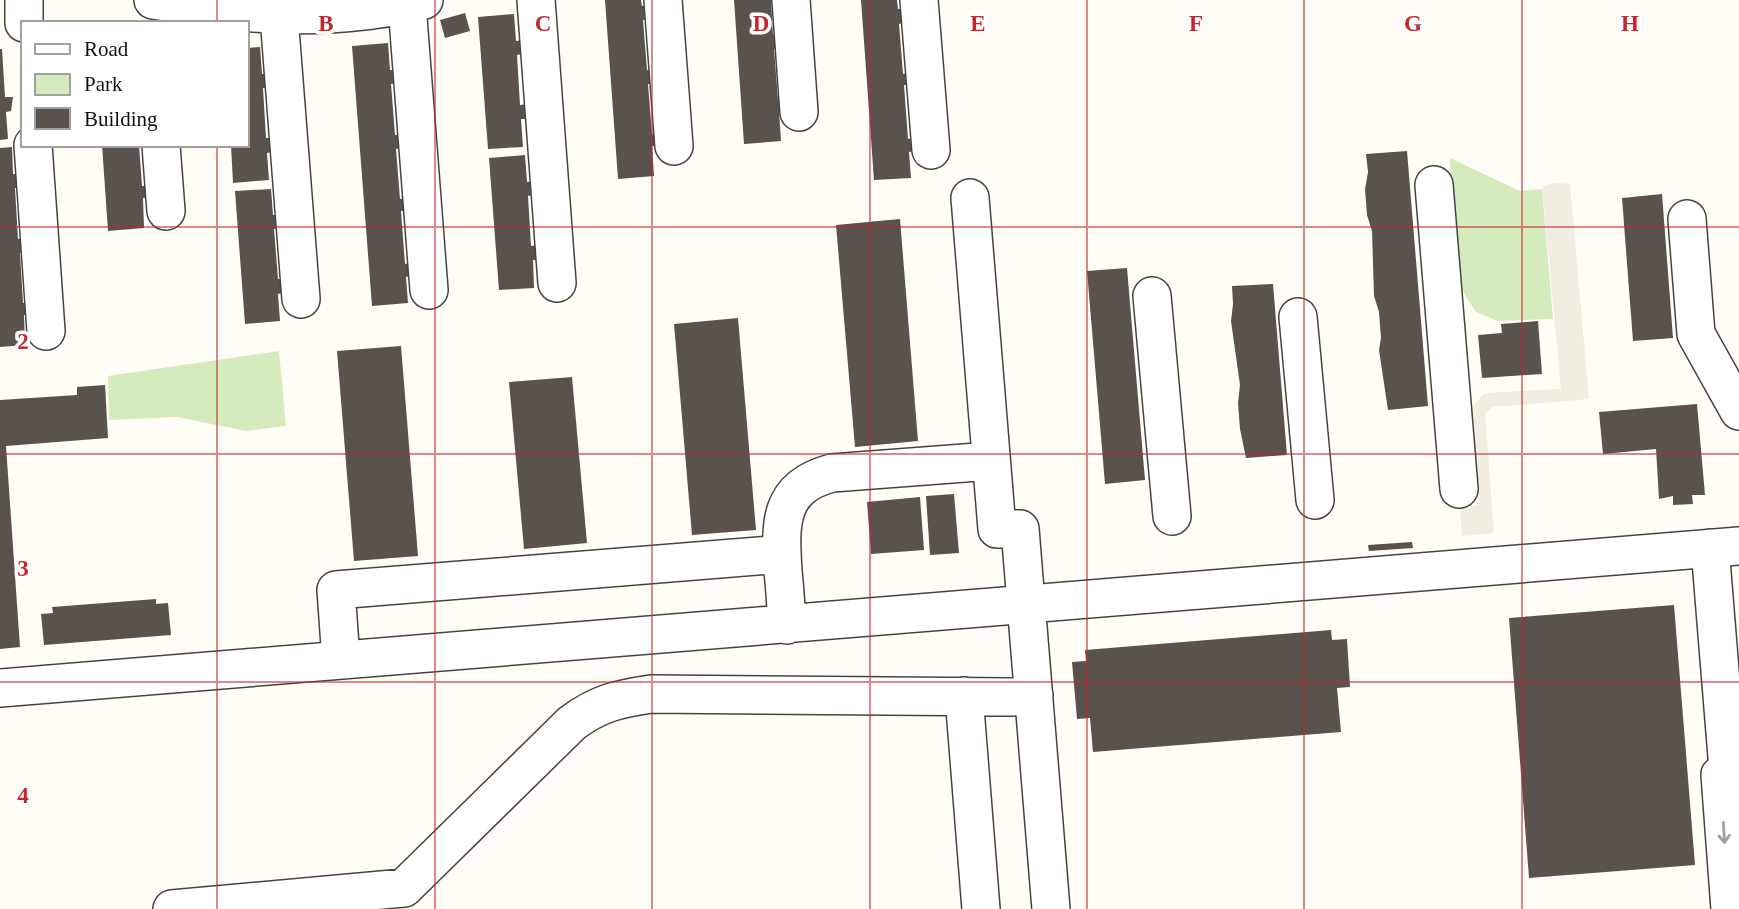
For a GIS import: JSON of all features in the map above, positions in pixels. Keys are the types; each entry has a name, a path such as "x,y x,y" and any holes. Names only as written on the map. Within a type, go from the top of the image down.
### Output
{"street":[{"path":"24,0 24,21"},
{"path":"153,21 154,0 231,12 279,16 347,13 415,3 429,290"},
{"path":"536,0 557,284"},
{"path":"663,0 674,146"},
{"path":"791,0 799,112"},
{"path":"919,0 931,150"},
{"path":"279,16 301,299"},
{"path":"33,147 46,331"},
{"path":"161,147 166,211"},
{"path":"1434,185 1459,489"},
{"path":"970,198 997,529 1020,529 1051,909"},
{"path":"1687,219 1696,334 1739,411"},
{"path":"1152,296 1172,516"},
{"path":"1298,317 1315,500"},
{"path":"787,625 780,534 783,515 801,487 815,477 832,473 991,461"},
{"path":"0,688 1724,547 1728,769 1720,775 1730,909"},
{"path":"341,660 336,590 782,554"},
{"path":"172,909 404,888 572,723 592,708 618,699 651,695 1034,695"},
{"path":"964,696 981,909"}],"green space":[{"path":"1450,158 1520,191 1542,189 1553,319 1498,321 1476,312 1469,302 1458,281"},
{"path":"279,351 286,426 246,431 177,417 109,420 108,376"}],"shaded area":[{"path":"1570,184 1589,399 1493,407 1485,414 1494,533 1462,536 1460,507 1479,505 1471,408 1485,393 1561,389 1542,186"}],"building":[{"path":"605,0 641,0 642,6 650,5 648,19 643,20 647,70 654,69 652,84 648,84 652,134 660,133 658,146 652,146 654,176 618,179"},
{"path":"734,0 771,0 773,35 781,35 779,49 774,49 778,100 786,98 785,111 779,111 781,141 744,144"},
{"path":"861,0 897,0 898,9 906,9 903,23 899,24 903,74 911,72 910,85 904,85 908,139 916,137 915,151 909,152 911,178 874,180"},
{"path":"465,13 470,31 445,38 440,20"},
{"path":"514,14 516,41 524,40 522,54 517,55 520,105 528,104 526,119 521,119 523,147 488,149 478,17"},
{"path":"388,43 390,70 398,70 396,83 391,84 395,135 402,134 400,148 396,149 400,199 408,198 406,211 401,211 405,264 413,262 411,276 406,277 408,303 372,306 352,46"},
{"path":"260,47 262,74 270,74 268,87 263,88 266,138 274,138 272,152 267,153 269,180 233,183 231,147 248,147 248,48"},
{"path":"0,49 5,97 13,97 11,111 6,112 8,139 0,140"},
{"path":"12,147 13,174 21,174 19,188 15,188 18,239 26,238 24,253 20,253 23,303 32,302 30,315 24,315 25,345 0,347 0,148"},
{"path":"102,147 139,147 142,186 151,185 149,198 143,198 144,228 108,231"},
{"path":"1407,151 1428,406 1388,410 1379,350 1379,312 1374,296 1372,231 1367,215 1366,154"},
{"path":"525,155 527,182 535,181 533,195 528,196 531,246 539,245 538,260 533,260 534,288 499,290 489,158"},
{"path":"271,189 273,215 281,215 279,228 274,229 278,279 286,279 283,293 278,294 280,321 245,324 235,191"},
{"path":"1662,194 1673,338 1633,341 1622,198"},
{"path":"900,219 918,441 855,447 836,225"},
{"path":"1127,268 1145,480 1105,484 1087,271"},
{"path":"1273,284 1287,455 1246,458 1240,429 1240,385 1231,321 1232,286"},
{"path":"738,318 756,530 692,535 674,324"},
{"path":"1538,321 1542,374 1482,378 1478,335 1502,333 1501,324"},
{"path":"401,346 418,556 354,561 337,351"},
{"path":"572,377 587,543 524,549 509,382"},
{"path":"105,385 108,438 6,446 20,647 0,649 0,400 77,395 77,387"},
{"path":"1697,404 1705,495 1692,495 1693,504 1673,505 1673,496 1659,499 1656,449 1603,454 1599,412"},
{"path":"954,494 959,553 930,555 926,496"},
{"path":"920,497 924,550 871,554 867,502"},
{"path":"1412,542 1413,548 1369,551 1368,545"},
{"path":"156,599 156,604 168,603 171,635 44,645 41,614 53,613 52,607"},
{"path":"1674,605 1695,865 1529,878 1509,618"},
{"path":"1331,630 1332,640 1347,639 1350,687 1337,688 1341,732 1093,752 1090,718 1077,719 1072,662 1086,661 1085,650"}]}
